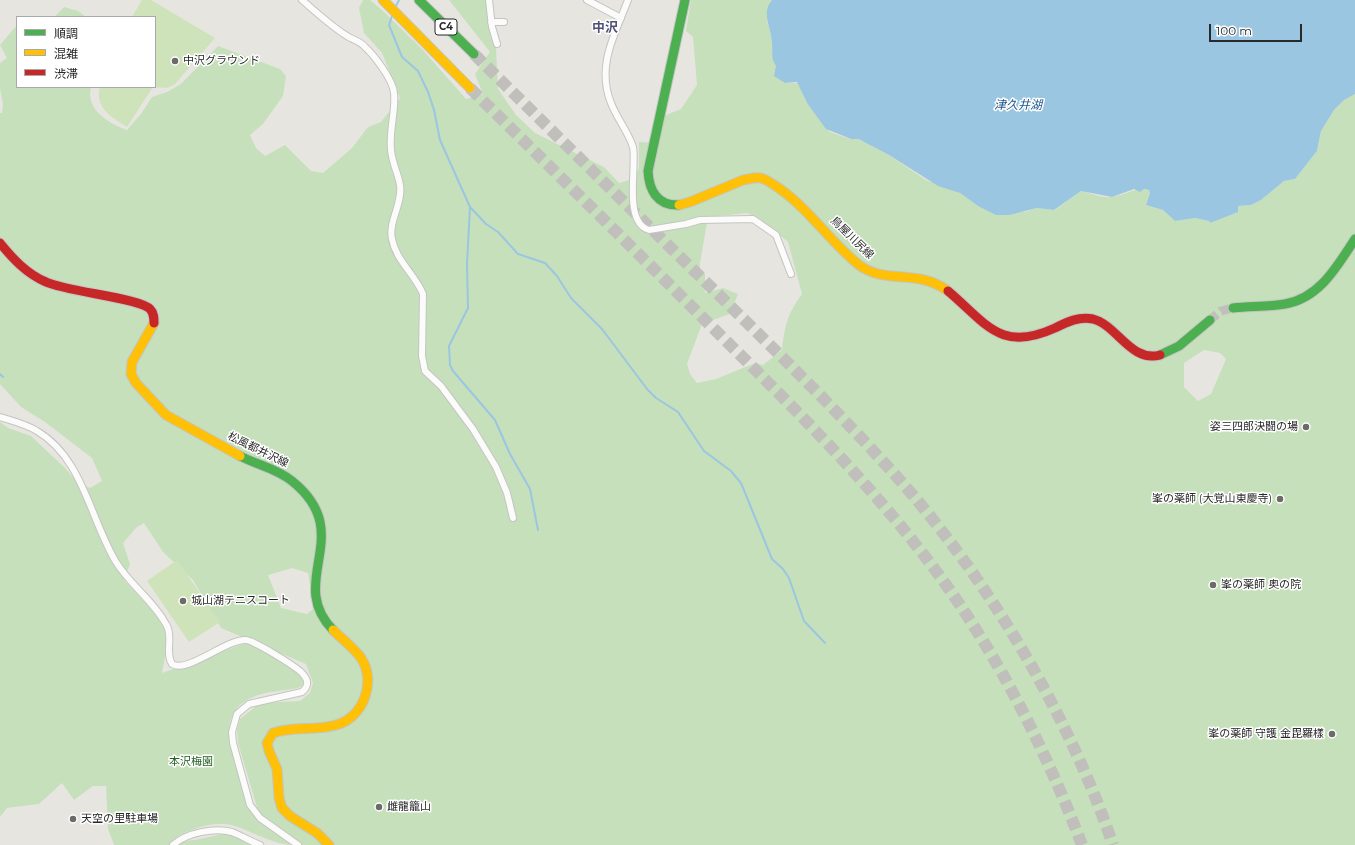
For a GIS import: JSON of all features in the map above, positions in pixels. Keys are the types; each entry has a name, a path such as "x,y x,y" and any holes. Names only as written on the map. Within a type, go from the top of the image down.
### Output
{"main road":[{"name":"C4","path":"419,0 474,54"},
{"name":"鳥屋川尻線","path":"685,0 649,162 648,173 650,189 653,194 663,202 674,206 682,205 749,177 762,178 774,185 803,207 850,256 866,270 880,275 919,278 936,283 987,327 1005,336 1020,338 1036,336 1067,323 1081,319 1092,319 1106,325 1134,351 1155,356 1166,354 1178,347 1210,320"},
{"name":"C4","path":"384,1 470,88"},
{"path":"1233,308 1284,304 1300,300 1308,296 1328,278 1355,239"},
{"name":"松風都井沢線","path":"0,243 28,271 46,282 75,290 138,303 147,307 153,314 154,326 131,362 130,372 149,398 165,414 173,419 252,462 285,476 300,489 314,506 323,532 323,543 315,591 316,605 322,619 361,658 367,668 367,687 357,713 343,725 282,730 270,736 267,742 278,771 279,800 281,807 285,813 315,832 329,845"}],"street":[{"path":"302,0 348,36 360,42 367,48 382,67 394,92 390,128 391,151 401,194 391,236 398,257 419,284 423,294 422,356 425,371 441,386 473,429 496,467 507,493 513,518"},
{"path":"489,0 491,22 497,44"},
{"path":"587,0 621,18"},
{"path":"628,0 607,53 604,74 610,101 633,147 633,202 639,223 649,230 686,224 700,220 753,219 776,235 790,274"},
{"path":"491,22 504,22"},
{"path":"0,417 38,431 59,450 69,464 78,478 116,563 158,612 168,628 170,660 172,664 181,666 230,643 244,640 252,641 300,671 306,677 308,682 307,688 302,692 254,702 241,709 234,721 232,732 233,743 250,805 260,818 298,845"},
{"path":"173,845 189,836 217,830 231,832 260,845"}],"green space":[{"name":"中沢グラウンド","path":"142,0 151,0 215,38 175,84 167,88 156,87 156,16 133,16"},
{"name":"本沢梅園","path":"363,0 370,0 422,49 466,99 483,94 475,74 490,52 449,0 486,0 491,38 496,48 498,89 516,115 535,133 604,167 619,183 629,180 639,169 639,142 657,143 663,127 664,116 681,109 697,85 693,37 686,31 691,0 772,0 770,2 767,20 773,44 772,54 776,66 785,83 798,83 807,103 830,132 850,139 859,139 889,155 926,180 960,193 978,206 1024,212 1037,208 1055,210 1081,191 1100,196 1112,197 1134,190 1144,189 1149,190 1150,193 1146,205 1163,210 1175,221 1195,218 1209,221 1210,223 1223,217 1238,206 1251,205 1261,200 1284,181 1295,179 1317,151 1321,131 1334,110 1344,100 1355,94 1355,845 303,845 259,814 238,743 237,730 240,719 260,703 300,701 310,693 313,683 306,664 221,628 193,580 163,552 144,523 137,527 123,543 130,564 124,580 155,613 165,627 167,633 167,648 162,673 246,643 252,644 297,668 304,678 302,686 298,688 264,693 243,703 231,718 229,736 247,806 258,820 294,845 271,841 235,826 219,824 192,830 170,842 195,840 227,833 254,845 114,845 108,829 106,786 93,786 74,800 62,783 39,804 7,808 0,817 0,422 8,428 31,436 65,468 77,482 90,488 102,481 92,458 45,422 21,407 0,384 0,113 2,113 3,104 0,88 0,63 7,58 0,45 16,26 16,88 91,88 90,95 95,109 106,120 127,130 141,114 152,97 167,92 181,84 218,46 280,69 286,76 283,96 263,124 250,135 256,148 265,156 285,145 311,171 323,173 352,148 368,127 381,122 400,98 382,53 364,33 359,8","holes":["747,213 759,218 788,242 802,294 790,314 784,333 782,350 763,365 755,363 716,379 697,383 690,374 687,364 702,324 730,314 738,294 723,288 705,293 705,274 700,269 700,263 708,217","1204,350 1220,353 1226,359 1211,394 1198,401 1184,387 1184,363","292,568 308,573 314,608 307,614 281,608 268,575"]},
{"path":"64,7 78,11 85,16 55,16"},
{"path":"100,88 152,88 127,127 106,112 102,107 99,94"},
{"name":"城山湖テニスコート","path":"177,560 220,622 189,642 147,581"}],"water":[{"name":"津久井湖","path":"772,0 1355,0 1355,94 1344,100 1334,110 1321,131 1317,151 1295,179 1284,181 1261,200 1251,205 1238,206 1238,212 1210,223 1209,221 1195,218 1175,221 1163,210 1146,205 1150,193 1149,190 1144,189 1140,192 1134,189 1112,197 1081,191 1054,210 1037,208 1009,215 996,215 978,206 960,193 938,186 889,155 859,139 851,139 826,129 807,103 797,82 785,83 774,76 776,66 772,57 772,42 767,15 767,10"}],"waterway":[{"path":"396,6 399,0"},
{"path":"392,16 389,25 402,57 418,71 428,92 434,110 440,140 470,207 467,264 468,308 449,346 450,365 453,371 495,420 510,454 530,489 538,530"},
{"path":"470,207 486,224 498,232 518,254 545,263 557,276 571,298 602,329 647,389 656,398 678,412 704,451 731,471 741,483 772,559 783,569 789,578 804,621 825,643"},
{"path":"0,374 3,377"}],"tunnel":[{"path":"474,54 818,393 911,493 973,573 1028,660 1076,752 1096,798 1113,845"},
{"path":"470,88 769,383 856,474 910,538 959,603 1000,669 1036,738 1068,809 1082,845"},
{"path":"1210,320 1221,311 1233,308"}],"traffic: fast":[{"path":"419,0 474,54"},
{"path":"679,205 665,203 656,196 650,184 648,171 685,0"},
{"path":"1233,308 1285,304 1297,301 1308,295 1318,288 1334,270 1355,239"},
{"path":"1160,355 1179,346 1210,320"},
{"path":"240,456 286,477 292,481 311,501 320,520 321,539 316,575 316,594 320,612 333,630"}],"traffic: slow":[{"path":"383,0 470,88"},
{"path":"679,205 690,202 743,180 761,178 791,197 859,265 869,271 880,274 925,280 948,291"},
{"path":"154,323 132,362 131,374 136,383 166,415 240,456"},
{"path":"329,845 317,833 290,816 282,808 279,798 277,769 267,743 273,733 336,725 354,715 360,707 365,698 367,688 368,678 366,667 352,647 333,630"}],"traffic: jam":[{"path":"0,243 21,266 39,279 56,286 118,298 144,305 152,312 154,323"},
{"path":"948,291 984,323 995,331 1007,336 1020,337 1036,335 1073,320 1088,318 1102,323 1110,328 1132,349 1141,354 1150,356 1160,355"}],"place":[{"name":"中沢グラウンド","path":"175,61"},
{"name":"姿三四郎決闘の場","path":"1306,427"},
{"name":"峯の薬師 (大覚山東慶寺)","path":"1280,499"},
{"name":"峯の薬師 奥の院","path":"1213,585"},
{"name":"城山湖テニスコート","path":"183,601"},
{"name":"峯の薬師 守護 金毘羅樣","path":"1332,734"},
{"name":"雌龍籠山","path":"379,807"},
{"name":"天空の里駐車場","path":"73,819"}],"district":[{"name":"中沢","path":"605,28"}]}
